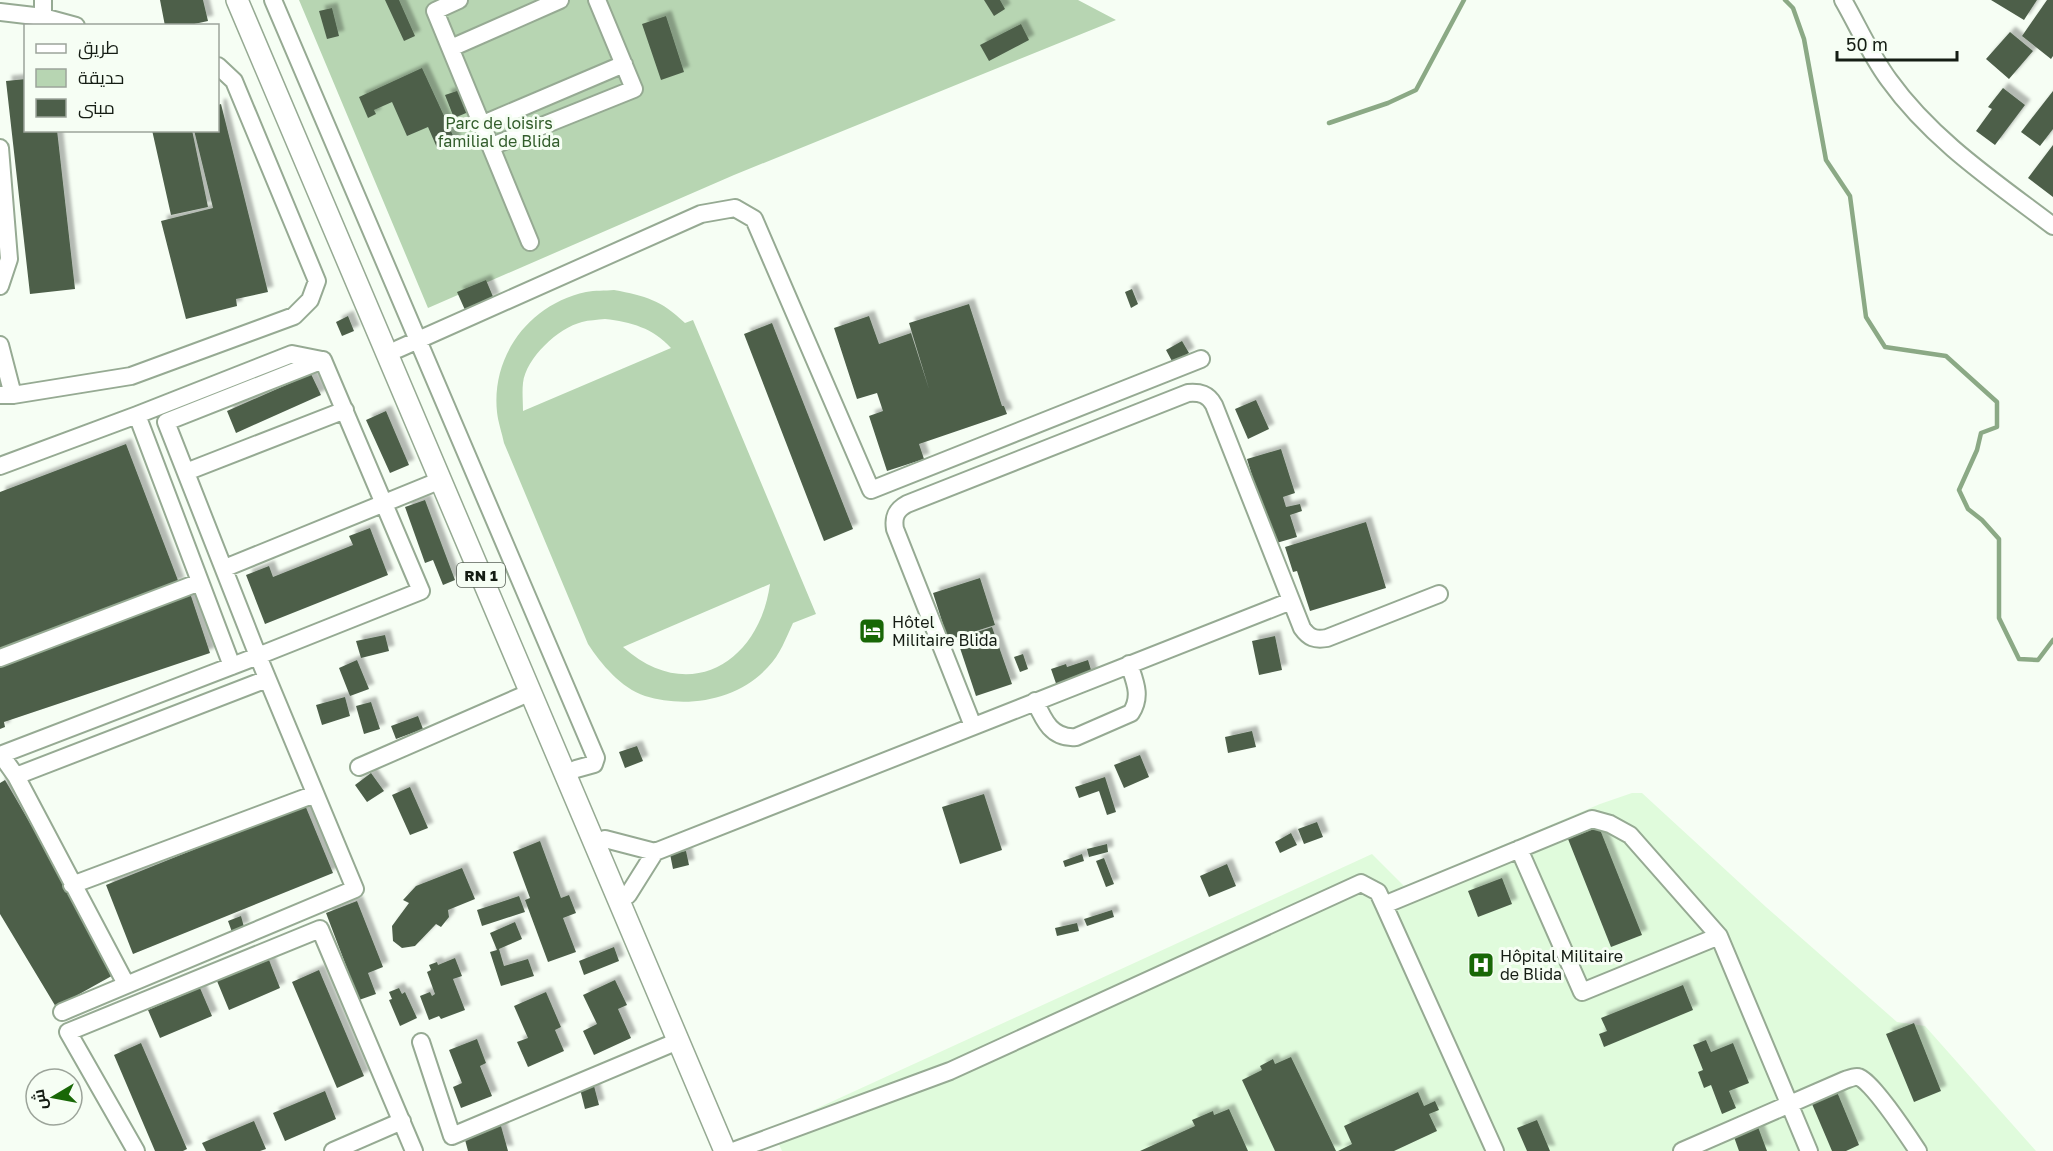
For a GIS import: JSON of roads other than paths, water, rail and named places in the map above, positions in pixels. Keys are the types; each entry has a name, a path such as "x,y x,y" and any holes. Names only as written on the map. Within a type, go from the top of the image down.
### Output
{"main road":[{"name":"RN 1","path":"237,0 678,1041 732,1151"},
{"name":"RN 1","path":"249,0 576,769 732,1151"}],"street":[{"path":"43,0 43,17"},
{"path":"273,0 596,758 594,764 576,769"},
{"path":"459,0 435,11 530,242"},
{"path":"451,48 560,0"},
{"path":"492,146 634,89 597,0"},
{"path":"1844,0 1888,79 1930,129 2053,226"},
{"path":"0,12 43,17 69,24"},
{"path":"483,124 624,64"},
{"path":"0,345 7,395 131,376 294,316 310,300 316,281 234,81 219,67"},
{"path":"0,148 4,262 0,286"},
{"path":"398,349 701,214 735,208 754,219 871,490 1201,359"},
{"path":"0,466 292,354 323,360"},
{"path":"126,984 16,776 1,755 421,591 323,360"},
{"path":"62,1012 355,890 258,656 166,422 323,360"},
{"path":"973,726 895,530 896,514 907,504 1188,393 1204,394 1211,398 1302,628 1311,637 1317,639 1439,594"},
{"path":"186,472 345,410"},
{"path":"137,415 232,666"},
{"path":"225,568 441,480"},
{"path":"0,658 200,582"},
{"path":"605,839 655,852 1291,601"},
{"path":"1035,701 1042,717 1054,732 1066,738 1076,737 1131,713 1138,696 1129,664"},
{"path":"16,776 267,678"},
{"path":"359,767 531,692"},
{"path":"72,885 315,794"},
{"path":"1384,904 1592,819 1610,824 1630,836 1719,936 1809,1151"},
{"path":"1519,849 1582,992 1719,936"},
{"path":"628,895 655,852"},
{"path":"732,1151 950,1071 1361,883 1377,892 1384,904 1495,1151"},
{"path":"136,1151 68,1032 320,929 414,1151"},
{"path":"421,1042 452,1136 678,1041"},
{"path":"1682,1151 1845,1080 1858,1077 1864,1079 1879,1095 1918,1151"},
{"path":"333,1151 402,1121"}],"waterway":[{"path":"1329,123 1388,103 1416,90 1464,0"},
{"path":"1785,0 1793,8 1804,39 1826,160 1850,196 1866,317 1885,347 1946,356 1997,402 1997,427 1981,433 1977,450 1959,490 1968,509 1982,520 1999,539 1999,618 2019,659 2038,660 2053,640"}],"place":[{"name":"Hôtel Militaire Blida","path":"872,631"},
{"name":"Hôpital Militaire de Blida","path":"1481,965"}],"park label":[{"name":"Parc de loisirs familial de Blida","path":"499,132"}]}
